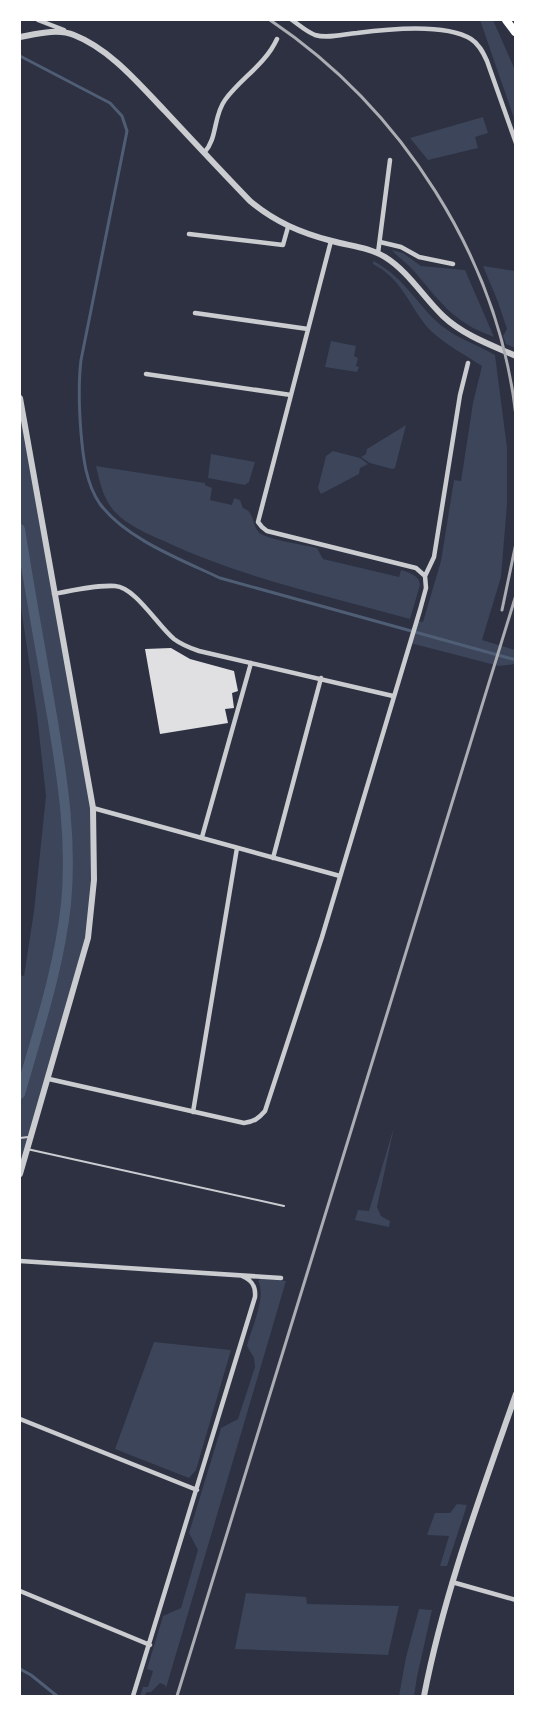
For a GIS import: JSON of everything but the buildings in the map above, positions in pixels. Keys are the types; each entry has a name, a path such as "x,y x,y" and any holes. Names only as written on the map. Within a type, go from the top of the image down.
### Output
{"main road":[{"path":"508,20 515,33"}],"street":[{"path":"39,20 72,34 108,56 140,84 250,201 266,214 288,227 378,253 405,273 442,316 455,327 516,356"},
{"path":"292,20 312,34 323,36 379,30 428,30 457,33 470,38 482,50 487,61 516,142"},
{"path":"20,38 54,32 72,34"},
{"path":"204,153 212,142 217,117 224,101 267,56 277,39"},
{"path":"378,253 390,160"},
{"path":"189,234 283,245 288,227"},
{"path":"331,241 258,522 261,527 271,532 416,568 425,576"},
{"path":"380,242 401,247 424,259 453,264"},
{"path":"195,313 308,329"},
{"path":"49,1079 244,1123 251,1123 265,1111 322,938 426,588 425,576 434,557 460,395 468,363"},
{"path":"146,374 291,395"},
{"path":"20,398 53,594 93,808 94,880 88,938 20,1174"},
{"path":"53,594 101,587 120,587 134,597 169,634 186,646 199,651 393,696"},
{"path":"202,837 251,663"},
{"path":"273,858 321,678"},
{"path":"93,808 340,876"},
{"path":"193,1112 237,848"},
{"path":"20,1261 281,1278"},
{"path":"133,1696 255,1297 256,1291 253,1283 242,1276"},
{"path":"424,1696 439,1627 452,1582 516,1394"},
{"path":"20,1419 197,1490"},
{"path":"452,1582 516,1600"},
{"path":"20,1591 150,1645"}],"lane":[{"path":"20,1138 31,1137"},
{"path":"27,1149 284,1206"}],"shaded area":[{"path":"480,20 493,20 515,70 515,121"},
{"path":"483,117 488,133 475,137 478,148 428,160 410,138"},
{"path":"392,250 403,253 421,266 465,270 494,337 467,325 457,317"},
{"path":"373,261 383,266 399,280 441,325 495,355 507,448 507,504 501,577 482,640 515,650 515,664 499,666 410,643 416,621 423,622 441,561 454,480 461,481 473,403 482,366 431,331 399,286 373,264"},
{"path":"483,266 515,271 515,348 506,344 503,336 507,329"},
{"path":"331,341 356,346 354,356 358,358 357,372 325,367"},
{"path":"20,412 91,790 92,918 20,1174 20,975 24,976 34,911 46,796 20,601"},
{"path":"406,425 395,468 370,463 361,457 366,454 367,449"},
{"path":"333,451 360,458 368,464 360,468 359,474 321,494 318,488 326,456"},
{"path":"211,454 255,462 249,482 245,485 208,478"},
{"path":"96,466 205,483 212,488 210,500 232,505 234,498 240,500 243,508 252,516 261,534 317,548 323,559 399,577 401,570 411,573 418,579 420,585 410,619 255,576 195,555 145,533 126,521 111,507"},
{"path":"394,1127 377,1207 381,1216 390,1221 389,1227 355,1220 358,1210 369,1211"},
{"path":"261,1278 286,1281 166,1688 160,1683 151,1692 140,1696 143,1687 148,1687 153,1671 147,1669 163,1616 181,1608 198,1550 189,1533 221,1428 238,1419 255,1367 254,1358 247,1346 260,1304 258,1281"},
{"path":"154,1342 231,1350 196,1470 189,1478 115,1449"},
{"path":"457,1504 467,1505 447,1566 440,1566 449,1536 427,1535 435,1513 450,1513"},
{"path":"246,1593 306,1597 307,1604 399,1606 388,1655 235,1649"},
{"path":"419,1609 432,1610 414,1696 399,1696 406,1657"}],"waterway":[{"path":"20,56 110,103 122,116 127,131 80,369 80,415 84,461 91,488 100,504 124,528 139,538 220,578 516,660"},
{"path":"20,529 60,767 66,812 68,858 63,928 47,1000 20,1094"},
{"path":"20,1669 57,1696"}],"railway":[{"path":"270,20 317,56 361,97 401,142 435,191 465,244 488,299 506,357 516,416"},
{"path":"502,610 516,543"},
{"path":"177,1696 516,595"}]}
